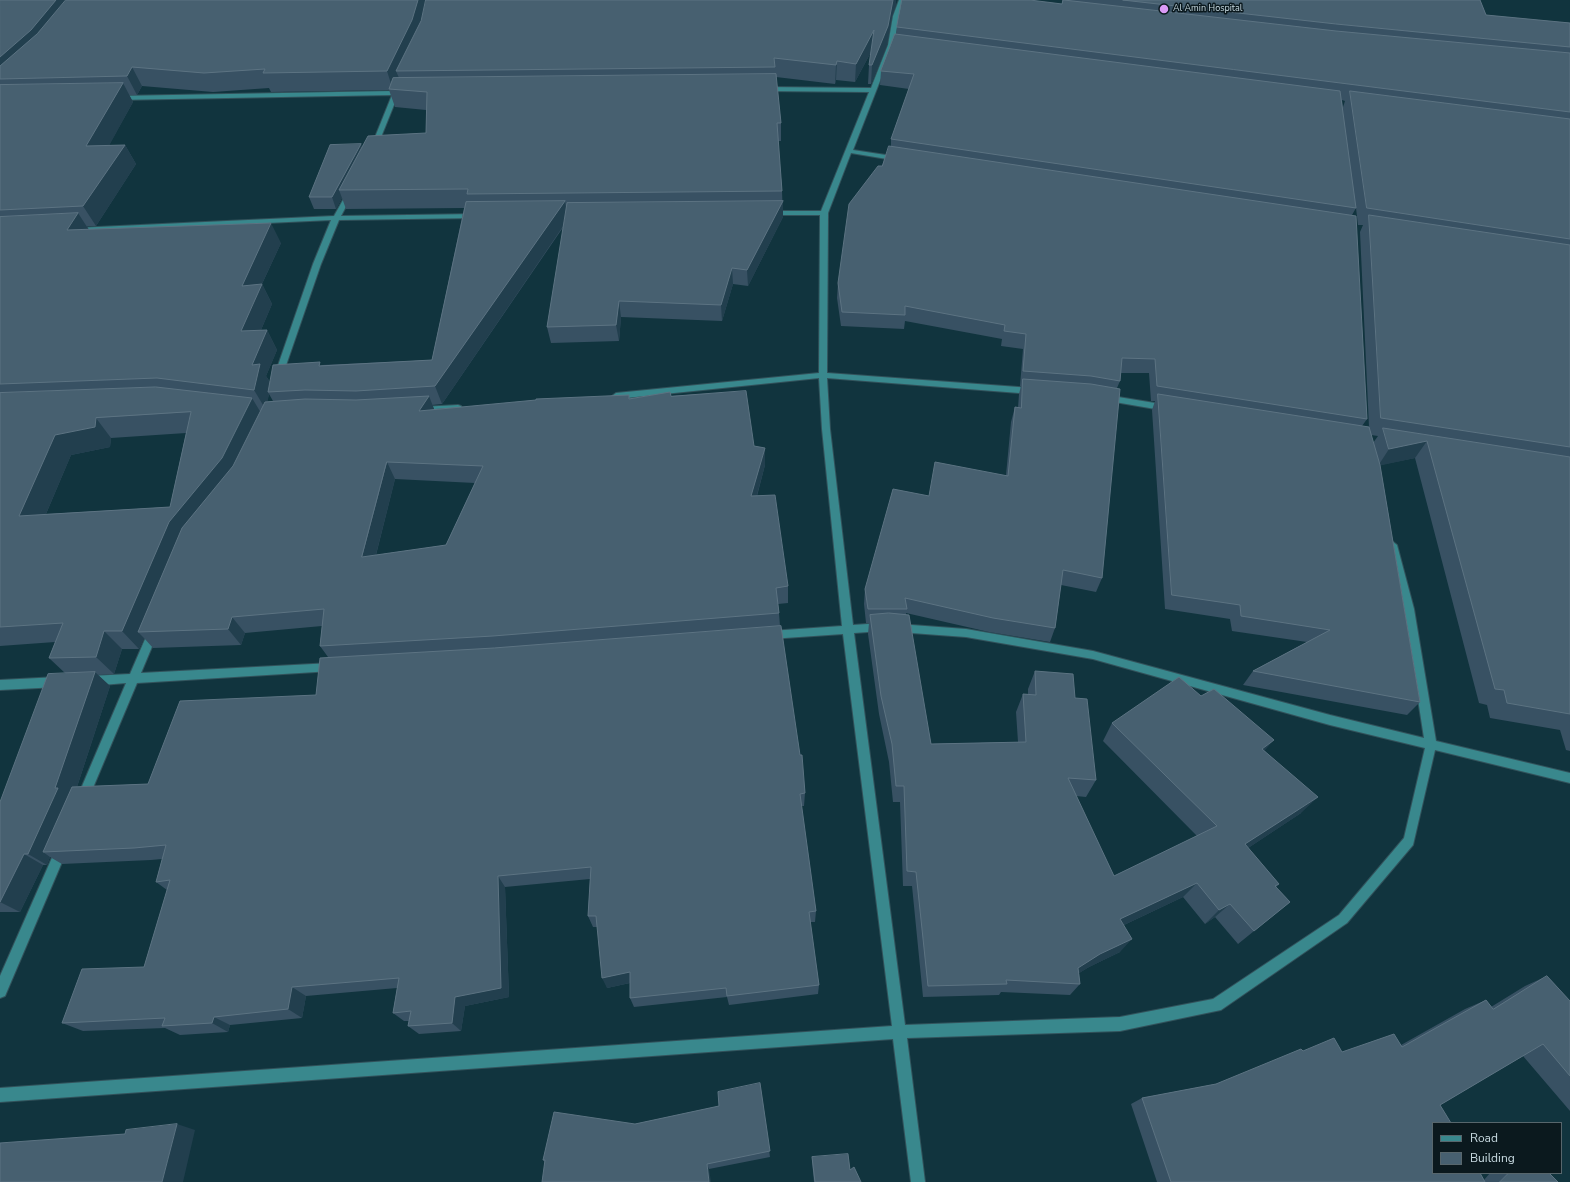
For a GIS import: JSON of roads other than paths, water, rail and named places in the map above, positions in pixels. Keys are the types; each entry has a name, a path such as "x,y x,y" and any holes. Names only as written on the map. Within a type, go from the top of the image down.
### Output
{"street":[{"path":"902,0 896,16 894,45 871,90 849,152 824,213 823,375 826,429 848,629 918,1182"},
{"path":"371,152 402,80"},
{"path":"756,89 871,90"},
{"path":"109,98 412,93"},
{"path":"849,152 904,160"},
{"path":"277,385 280,370 317,264 336,218 354,185"},
{"path":"762,213 824,213"},
{"path":"70,230 336,218 488,216"},
{"path":"609,397 823,375 1038,392"},
{"path":"1094,397 1179,410"},
{"path":"409,410 469,407"},
{"path":"0,1095 899,1032 1120,1024 1216,1005 1343,919 1409,841 1431,745 1409,609 1390,535"},
{"path":"79,808 158,621"},
{"path":"762,636 886,627 966,633 1093,655 1330,720 1570,778"},
{"path":"0,685 134,679 340,666"},
{"path":"0,991 66,836"}],"place":[{"name":"Al Amin Hospital","path":"1164,9"}]}
